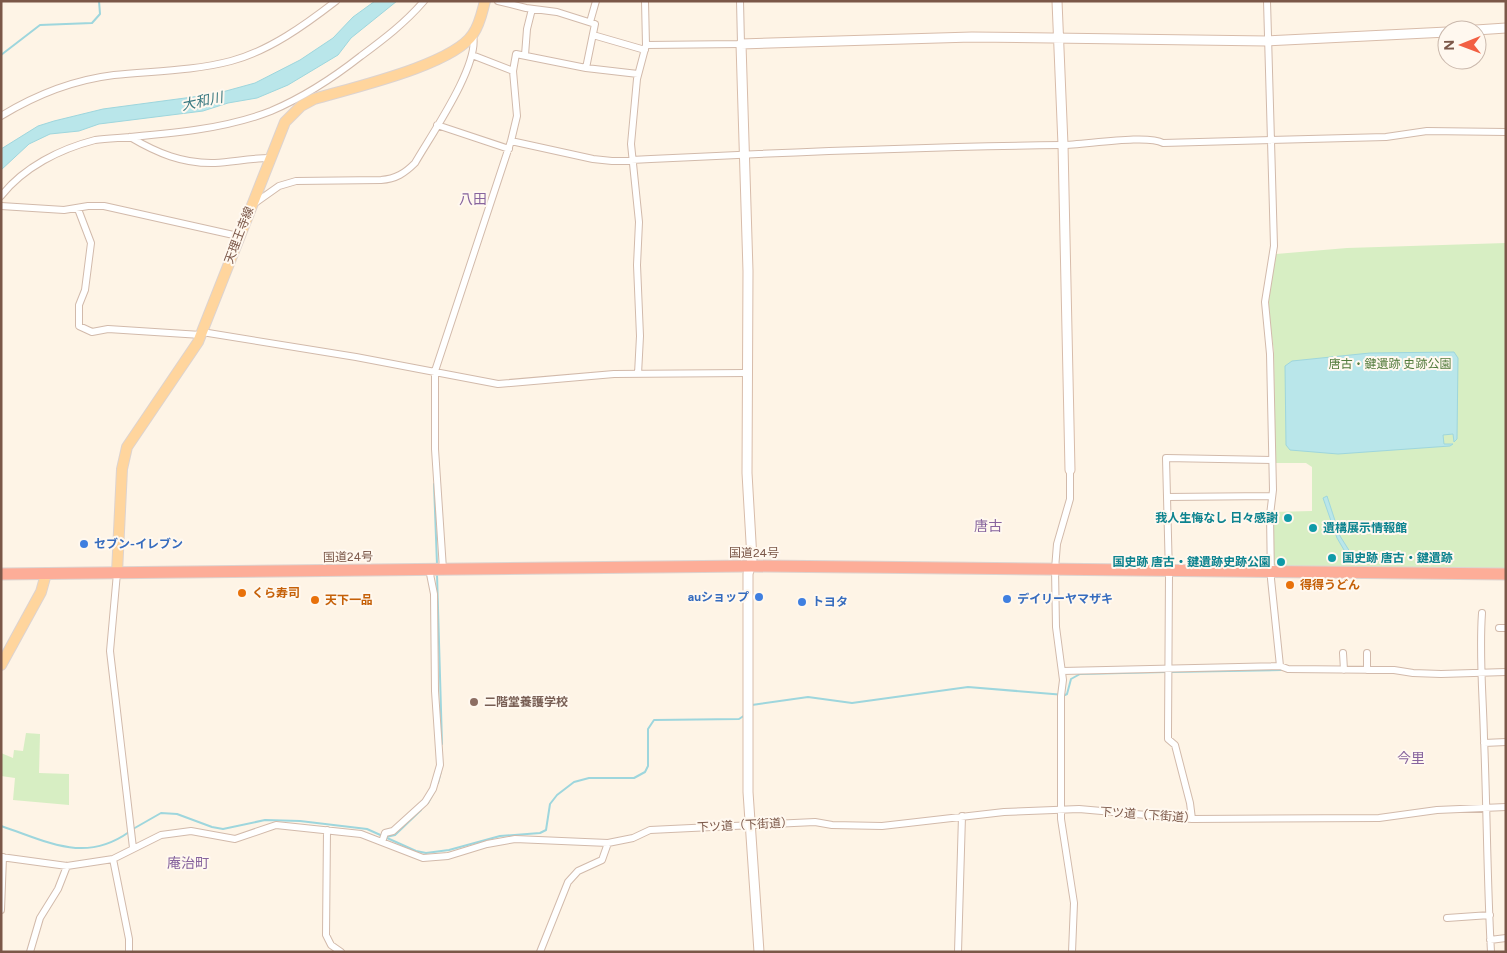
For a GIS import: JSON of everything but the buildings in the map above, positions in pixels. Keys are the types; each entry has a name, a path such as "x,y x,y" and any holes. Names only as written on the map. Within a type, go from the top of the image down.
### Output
{"highway":[{"name":"国道24号","path":"1,574 751,566 1506,574"}],"main road":[{"name":"天理王寺線","path":"117,573 122,469 127,447 201,333 238,236 285,122 301,106 314,99 430,63 455,51 473,34 485,1"},
{"path":"1,665 41,592 46,574"}],"street":[{"path":"1,116 40,94 68,84 113,76 213,65 249,56 309,21 336,1"},
{"path":"1,196 47,158 95,140 228,123 269,111 292,101 334,78 397,30 424,1"},
{"path":"498,1 557,12 595,24 586,68"},
{"path":"590,22 596,1"},
{"path":"638,374 640,336 637,265 639,222 631,133 638,74 646,48 645,1"},
{"path":"740,1 748,305 746,374 751,566 748,590 749,825 758,952"},
{"path":"1056,1 1063,145 1070,500 1057,544 1055,569 1056,626 1062,671 1061,809 1074,903 1072,952"},
{"path":"1267,1 1274,246 1265,302 1270,339 1271,572 1280,666"},
{"path":"524,55 528,6"},
{"path":"1487,29 1506,28"},
{"path":"593,35 646,48 972,37 1267,41 1437,32"},
{"path":"250,207 284,183 296,181 381,180 400,175 415,163 467,71 472,56 473,34"},
{"path":"443,569 435,449 435,371 511,141 517,116 513,71 516,54 586,68 638,74"},
{"path":"472,56 513,71"},
{"path":"437,125 508,149"},
{"path":"511,141 593,159 632,160 745,154 1063,145 1131,140 1158,140 1163,143 1386,137 1427,131 1506,132"},
{"path":"130,137 156,152 180,160 215,163 270,158"},
{"path":"1,206 64,210 88,206 104,206 238,236"},
{"path":"78,208 91,243 85,290 79,305 79,326 92,332 108,328 201,333 506,384 600,374 746,374"},
{"path":"1192,819 1190,803 1175,745 1168,739 1166,458 1272,460"},
{"path":"1167,496 1272,496"},
{"path":"382,842 385,833 396,829 425,802 433,789 440,765 435,696 434,594 428,570"},
{"path":"117,573 110,651 133,848"},
{"path":"1482,612 1480,673 1484,743 1486,870 1491,952"},
{"path":"1344,653 1344,670"},
{"path":"1367,653 1367,670"},
{"path":"1062,671 1167,673 1280,666 1288,669 1402,671 1413,673 1506,672"},
{"path":"1484,743 1506,742"},
{"name":"下ツ道（下街道）","path":"2,857 67,866 113,858 161,834 179,831 235,838 276,824 361,834 423,858 448,856 487,844 515,839 608,843 633,838 650,830 815,822 832,825 882,826 962,816 1061,809 1192,819 1379,818 1437,810 1506,807"},
{"path":"958,952 962,816"},
{"path":"326,830 326,935 331,945 341,952"},
{"path":"540,952 568,882 578,871 602,860 608,843"},
{"path":"1,910 2,857"},
{"path":"113,858 129,940 129,952"},
{"path":"30,952 40,918 58,889 67,866"},
{"path":"1447,918 1490,915"},
{"path":"1490,941 1506,938"}],"green space":[{"name":"唐古・鍵遺跡 史跡公園","path":"1506,243 1506,569 1274,566 1272,512 1312,511 1312,467 1306,463 1275,463 1274,351 1267,302 1276,254 1347,248"},
{"path":"26,733 40,734 39,773 69,774 69,805 13,800 15,778 1,776 1,753 13,758 14,750 23,751"}],"water":[{"name":"大和川","path":"375,1 397,1 351,38 338,55 288,85 257,98 228,103 203,111 99,124 79,131 50,134 29,144 1,170 1,149 38,126 103,109 215,94 255,83 300,60 333,38 353,17"},
{"path":"1454,352 1458,358 1457,439 1454,442 1453,434 1443,435 1444,444 1453,444 1450,446 1338,454 1290,450 1286,445 1285,366 1292,361 1370,353"},
{"path":"1327,496 1340,536 1357,563 1351,562 1337,538 1323,498"}],"waterway":[{"path":"1,55 40,25 92,23 100,14 99,1"},
{"path":"434,484 437,564"},
{"path":"437,574 442,744"},
{"path":"1171,672 1281,670"},
{"path":"752,705 808,697 852,703 968,687 1065,695 1067,694 1071,679 1080,674 1166,672"},
{"path":"133,829 161,813 177,814 212,827 223,829 265,820 300,821 367,829 416,851 426,853 449,850 500,836 540,833 546,830 550,804 557,795 574,782 589,778 634,778 645,772 648,766 648,729 654,720 739,719 745,715"},
{"path":"438,783 441,771"},
{"path":"428,803 435,790"},
{"path":"386,837 395,835 421,810"},
{"path":"1,826 50,843 65,847 81,848 96,847 112,842 129,832"}],"place":[{"name":"我人生悔なし 日々感謝","path":"1288,518"},
{"name":"遺構展示情報館","path":"1313,528"},
{"name":"セブン-イレブン","path":"84,544"},
{"name":"国史跡 唐古・鍵遺跡","path":"1332,558"},
{"name":"国史跡 唐古・鍵遺跡史跡公園","path":"1281,562"},
{"name":"得得うどん","path":"1290,585"},
{"name":"くら寿司","path":"242,593"},
{"name":"auショップ","path":"759,597"},
{"name":"デイリーヤマザキ","path":"1007,599"},
{"name":"天下一品","path":"315,600"},
{"name":"トヨタ","path":"802,602"},
{"name":"二階堂養護学校","path":"474,702"}],"district":[{"name":"八田","path":"473,199"},
{"name":"唐古","path":"988,526"},
{"name":"今里","path":"1411,758"},
{"name":"庵治町","path":"188,863"}]}
